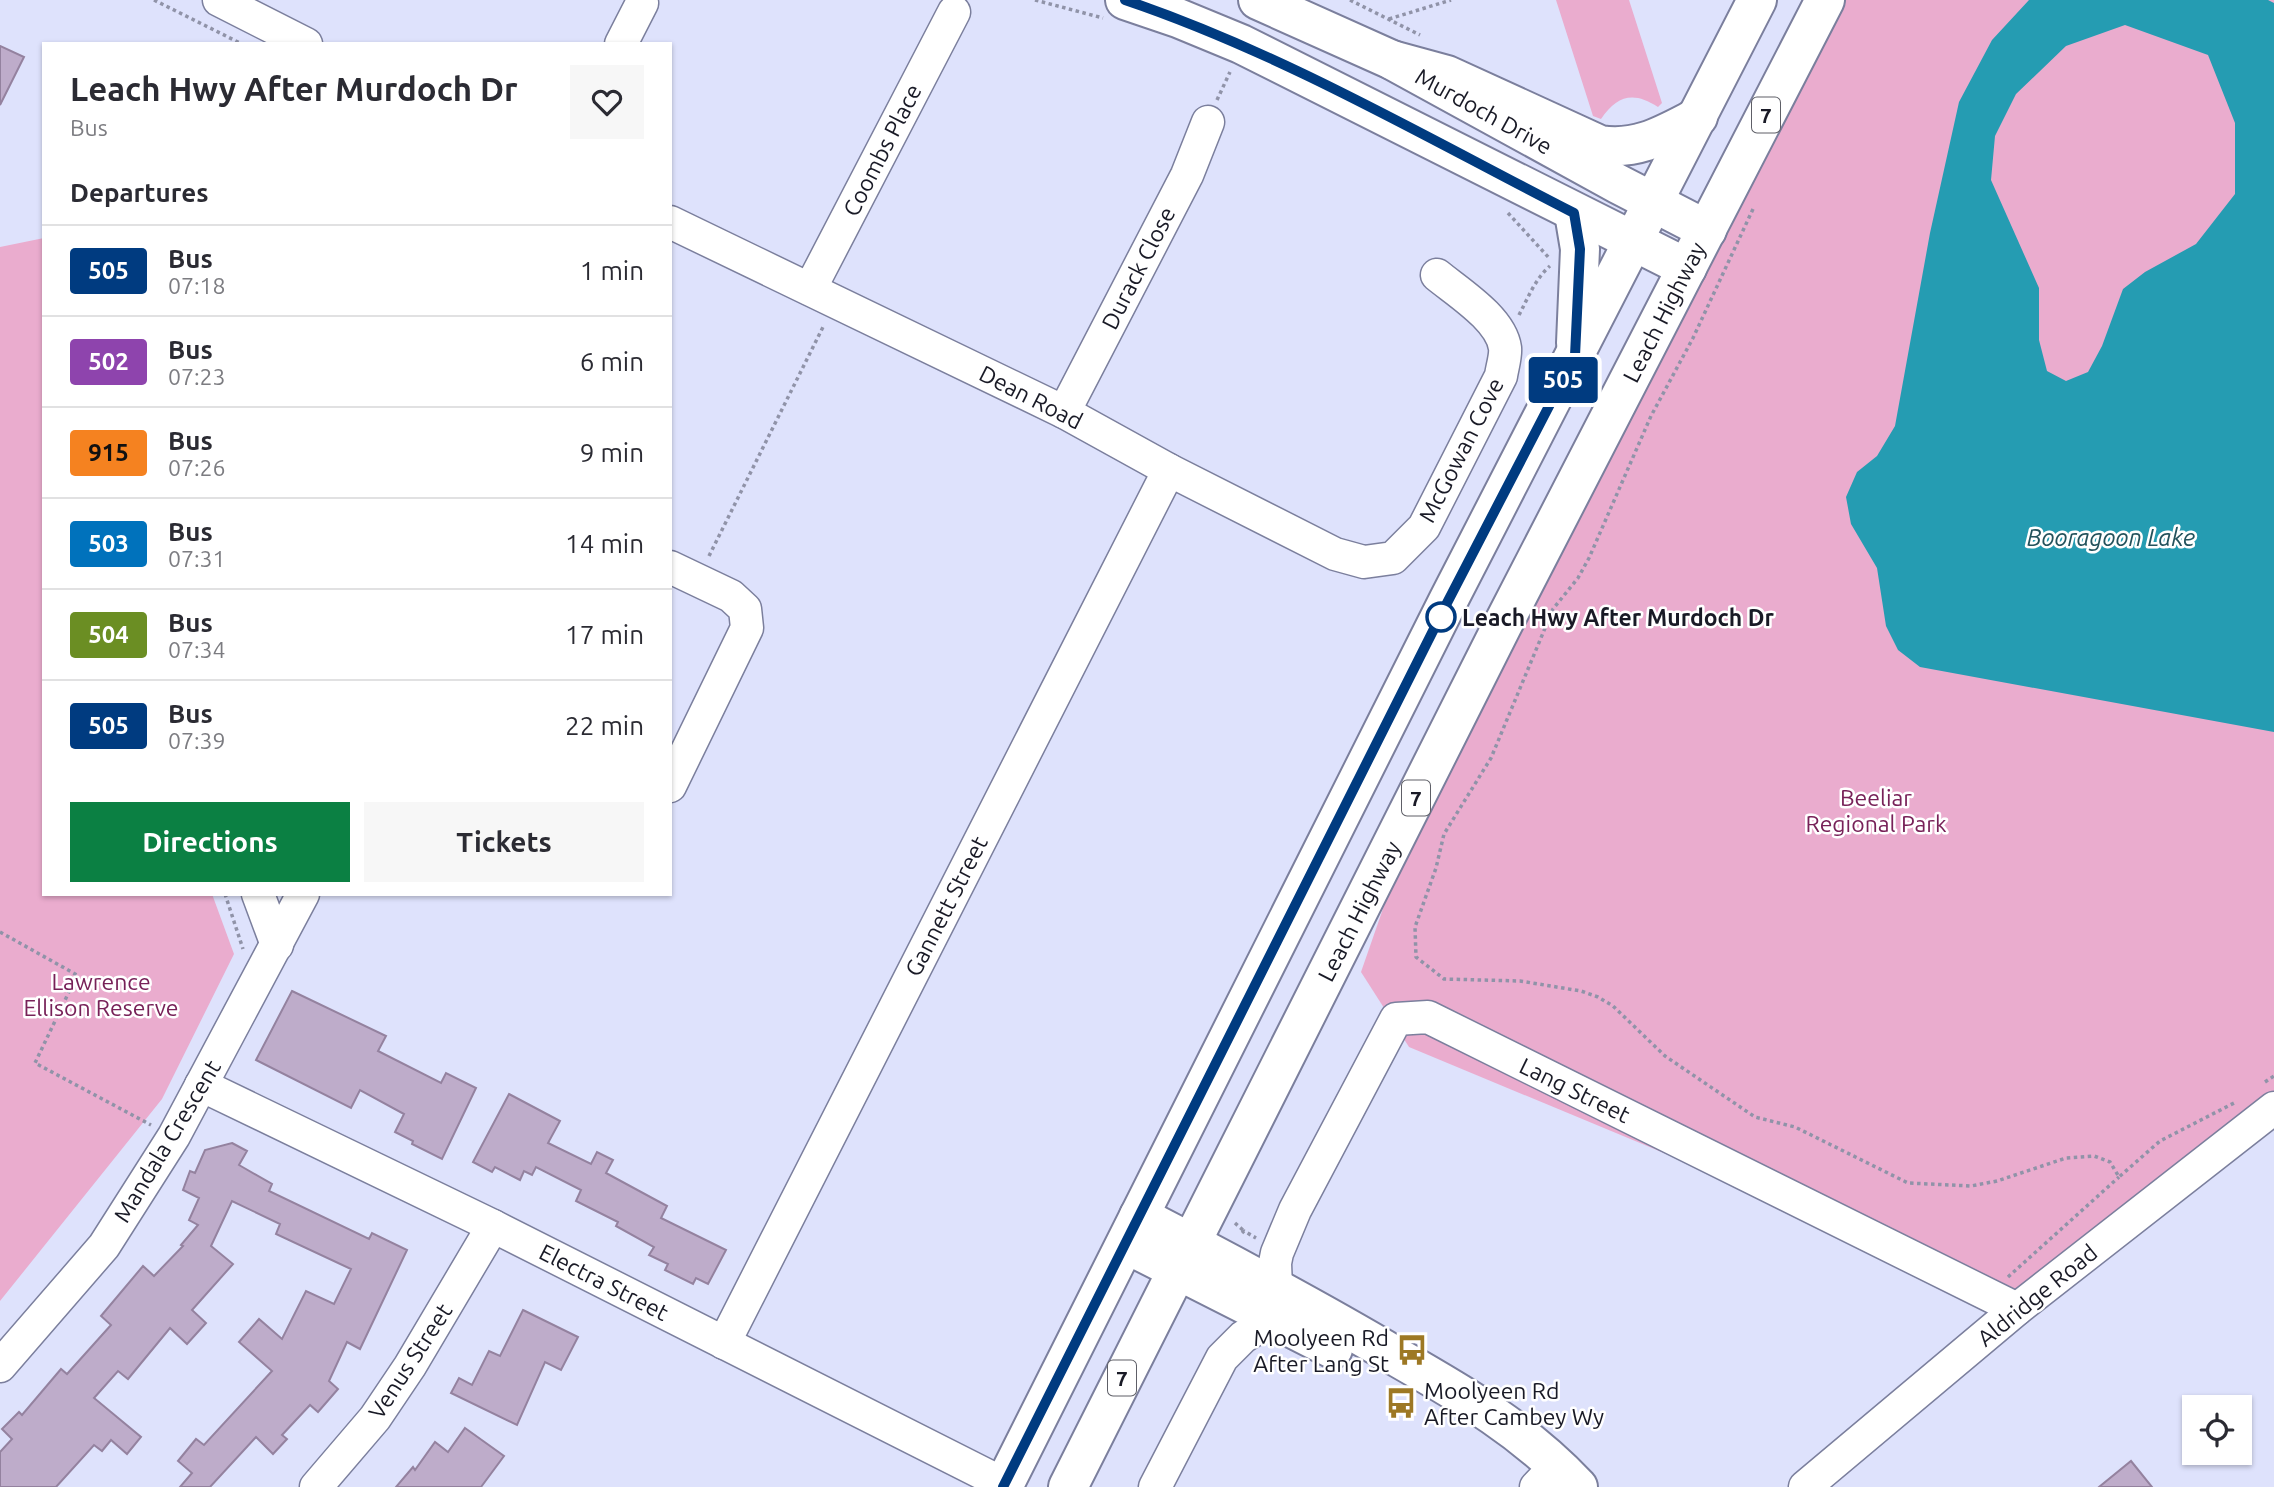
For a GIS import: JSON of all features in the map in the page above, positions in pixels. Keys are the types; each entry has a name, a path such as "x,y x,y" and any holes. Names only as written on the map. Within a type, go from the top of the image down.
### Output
{"main road":[{"name":"Murdoch Drive","path":"1125,0 1241,44 1687,268"},
{"name":"Murdoch Drive","path":"1258,0 1392,60 1707,230"},
{"path":"1004,1485 1448,601 1757,0"},
{"name":"Leach Highway","path":"1068,1487 1502,626 1825,0"},
{"path":"1392,60 1447,75 1600,145 1622,147 1651,141 1698,117"},
{"path":"1574,213 1580,249 1575,356"},
{"path":"1448,601 1502,626"},
{"path":"1132,1230 1274,1303 1439,1402 1511,1448 1554,1481"}],"street":[{"path":"219,0 302,42"},
{"path":"622,42 642,3"},
{"name":"Coombs Place","path":"824,295 954,12"},
{"name":"Durack Close","path":"1064,412 1186,175 1208,122"},
{"name":"Dean Road","path":"672,223 1064,412 1168,470 1335,554 1364,562 1393,558"},
{"path":"1437,275 1481,310 1498,330"},
{"name":"McGowan Cove","path":"1393,558 1424,527 1500,376 1505,349 1498,330"},
{"name":"Gannett Street","path":"724,1343 1168,470"},
{"path":"672,782 747,628 745,609 731,596 684,573"},
{"path":"259,896 277,945"},
{"name":"Mandala Crescent","path":"0,1366 104,1246 174,1136 302,896"},
{"name":"Lang Street","path":"1274,1303 1277,1253 1295,1210 1396,1019 1428,1017 2017,1309"},
{"name":"Electra Street","path":"201,1085 493,1226 1004,1485"},
{"name":"Aldridge Road","path":"1805,1487 2269,1096"},
{"name":"Venus Street","path":"316,1487 375,1418 493,1226"},
{"path":"1155,1487 1213,1372 1230,1349 1274,1303"}],"path":[{"path":"154,0 238,42"},
{"path":"1389,19 1451,0"},
{"path":"1208,122 1234,64"},
{"path":"1744,229 1693,338 1651,416 1589,558 1578,578 1553,609 1491,758 1444,834 1436,868 1415,928 1416,957 1444,979 1520,981 1581,991 1598,997 1613,1006 1665,1056 1755,1117 1795,1127 1908,1183 1970,1186 1997,1181 2066,1158 2094,1156 2110,1162 2119,1177"},
{"path":"1498,330 1515,323 1543,272 1554,263"},
{"path":"684,573 824,295"},
{"path":"0,932 76,975 35,1063 174,1136"},
{"path":"2269,1096 2274,1076"},
{"path":"1988,1295 2160,1141 2224,1110 2244,1096"}],"green space":[{"path":"1556,0 1629,0 1662,103 1658,107 1634,97 1626,98 1613,105 1601,119 1593,116"},
{"name":"Beeliar Regional Park","path":"1844,0 2274,0 2274,1095 2037,1287 2010,1293 1972,1281 1409,1047 1361,972 1393,880"},
{"name":"Lawrence Ellison Reserve","path":"42,238 42,896 213,896 234,954 162,1099 0,1301 0,247"}],"water":[{"name":"Booragoon Lake","path":"2029,0 2268,0 2274,3 2274,732 1920,667 1898,650 1886,626 1877,568 1851,524 1846,497 1857,472 1877,456 1895,426 1930,233 1959,102 1992,40","holes":["2125,25 2208,55 2235,123 2235,194 2196,244 2145,272 2123,289 2102,346 2088,372 2066,381 2047,371 2039,340 2039,288 1991,180 1995,136 2016,94 2066,46"]}],"building":[{"path":"0,46 24,57 0,105"},
{"path":"292,991 386,1036 378,1051 441,1083 446,1073 476,1088 442,1159 395,1132 404,1114 360,1090 351,1108 256,1060"},
{"path":"509,1094 560,1121 548,1143 591,1164 597,1152 613,1160 606,1173 667,1206 661,1218 726,1250 708,1284 696,1278 693,1284 665,1270 668,1264 649,1255 654,1247 616,1226 618,1222 576,1201 581,1190 536,1167 532,1175 524,1171 520,1180 495,1167 492,1172 473,1162"},
{"path":"232,1143 247,1151 239,1165 272,1184 269,1191 369,1239 372,1233 407,1250 360,1349 347,1342 329,1381 338,1389 318,1412 310,1405 282,1435 287,1439 273,1454 256,1437 210,1487 180,1487 192,1473 178,1461 196,1439 204,1445 272,1371 239,1342 259,1319 282,1339 306,1291 334,1304 351,1269 276,1234 280,1224 232,1201 211,1246 233,1264 192,1310 206,1323 187,1344 170,1328 128,1379 118,1371 94,1398 141,1437 127,1454 111,1440 102,1451 94,1445 56,1487 0,1487 0,1452 12,1439 2,1429 19,1412 22,1415 61,1369 67,1374 111,1325 101,1316 143,1266 154,1276 183,1246 181,1245 198,1225 189,1220 199,1198 183,1190 190,1171 195,1173 205,1150"},
{"path":"523,1310 578,1337 561,1370 545,1362 517,1425 451,1393 459,1378 472,1385 489,1351 500,1356"},
{"path":"465,1428 504,1456 481,1487 396,1487 413,1467 415,1470 435,1442 448,1452"},
{"path":"2131,1461 2152,1487 2099,1487"}],"bus line":[{"name":"505","path":"1003,1487 1448,601 1575,356 1580,249 1574,213 1241,44 1125,0"}],"place":[{"name":"Leach Hwy After Murdoch Dr","path":"1441,617"},
{"name":"Moolyeen Rd After Lang St","path":"1412,1350"},
{"name":"Moolyeen Rd After Cambey Wy","path":"1401,1403"}]}
